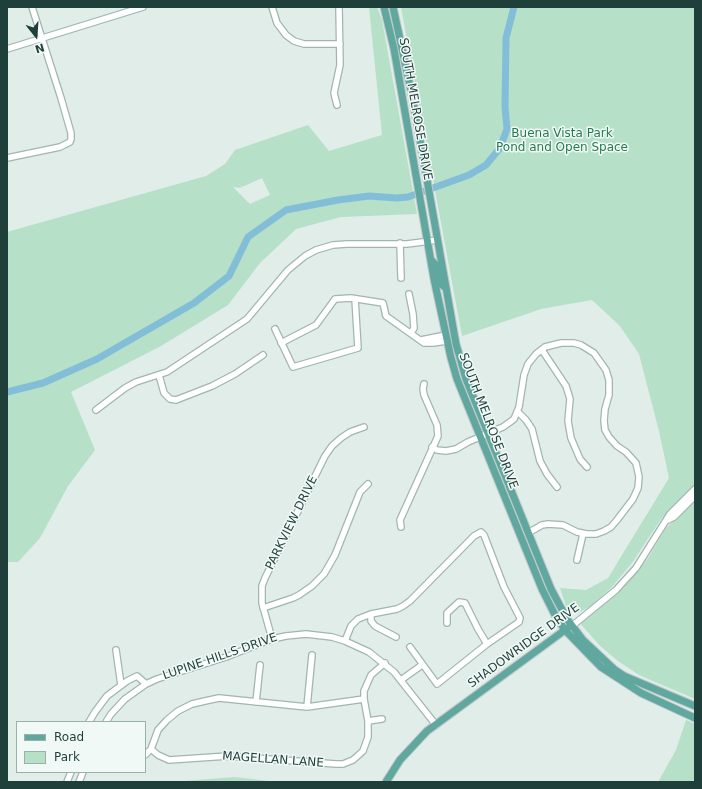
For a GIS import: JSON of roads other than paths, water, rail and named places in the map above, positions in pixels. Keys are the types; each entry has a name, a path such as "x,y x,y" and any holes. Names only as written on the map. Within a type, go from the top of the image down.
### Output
{"main road":[{"name":"SOUTH MELROSE DRIVE","path":"384,7 394,50 427,242 446,338 457,379 542,588 556,617 583,640 596,654 624,676 695,706"},
{"name":"SOUTH MELROSE DRIVE","path":"393,7 412,96 461,361 466,379 551,589 569,628 587,654 607,671 641,692 695,718"},
{"path":"431,260 436,265 441,284 447,289"},
{"name":"SHADOWRIDGE DRIVE","path":"386,782 400,760 436,724 569,628"}],"street":[{"path":"7,158 60,147 70,142 71,139 70,127 32,7"},
{"path":"7,49 142,7"},
{"path":"272,7 277,23 286,35 294,41 304,44 340,44"},
{"path":"337,105 334,93 340,65 339,7"},
{"path":"96,410 125,388 136,382 167,372 247,320 288,270 304,256 316,250 333,245 400,244 438,240"},
{"path":"400,244 401,278"},
{"path":"409,294 414,328 411,333"},
{"path":"281,343 316,325 335,299 355,299 384,303 386,316 421,340 446,338"},
{"path":"275,329 293,367 358,348 355,299"},
{"path":"432,447 437,450 446,451 456,449 510,422 518,412 524,375 528,364 536,354 542,350 549,346 561,343 574,343 581,345 594,353 606,370 609,380 609,395 605,409 604,421 605,430 617,446 626,452 636,464 639,477 638,488 633,499 611,527 596,534 583,534 563,525 548,524 542,525 528,533"},
{"path":"542,350 566,386 570,399 568,421 571,438 580,459 587,467"},
{"path":"159,375 164,393 170,399 176,400 212,386 235,374 263,355"},
{"path":"400,527 400,520 438,436 438,425 422,389 424,384"},
{"path":"518,412 532,429 540,461 547,474 557,487"},
{"name":"PARKVIEW DRIVE","path":"272,639 263,608 261,594 265,578 324,456 341,438 350,432 364,427"},
{"path":"263,608 299,595 312,586 324,574 335,555 360,492 368,484"},
{"name":"SHADOWRIDGE DRIVE","path":"569,628 616,590 636,568 670,514 695,489"},
{"name":"SHADOWRIDGE DRIVE","path":"667,520 674,517 695,496"},
{"path":"345,641 352,626 358,619 371,614 397,609 410,601 419,590 474,536 481,532 484,535 504,587 520,618 519,622 487,644 437,684 410,647"},
{"path":"577,560 583,534"},
{"path":"447,623 447,613 459,602 465,602 487,644"},
{"path":"371,614 372,621 375,626 396,637"},
{"name":"LUPINE HILLS DRIVE","path":"107,721 125,699 146,684 157,679 226,657 272,639 306,634 324,636 345,641 369,652 385,663 402,680 436,724"},
{"path":"116,650 121,685"},
{"path":"307,707 312,655"},
{"name":"MAGELLAN LANE","path":"151,749 158,755 169,760 228,756 343,764 353,760 363,751 368,737 368,721 364,691 371,675 385,663"},
{"path":"256,702 260,665"},
{"path":"402,680 422,665"},
{"path":"90,721 107,696 121,685 137,676 146,684"},
{"path":"146,754 151,749 158,730 167,720 178,711 192,704 219,698 307,707 364,699"},
{"path":"368,721 382,719"},
{"path":"78,782 82,773"}],"waterway":[{"path":"7,392 43,383 97,359 194,303 229,276 248,237 286,210 338,200 369,196 397,198 408,197 469,175 486,165 500,148 507,129 505,107 506,38 514,7"}],"park label":[{"name":"Buena Vista Park Pond and Open Space","path":"562,141"}]}
